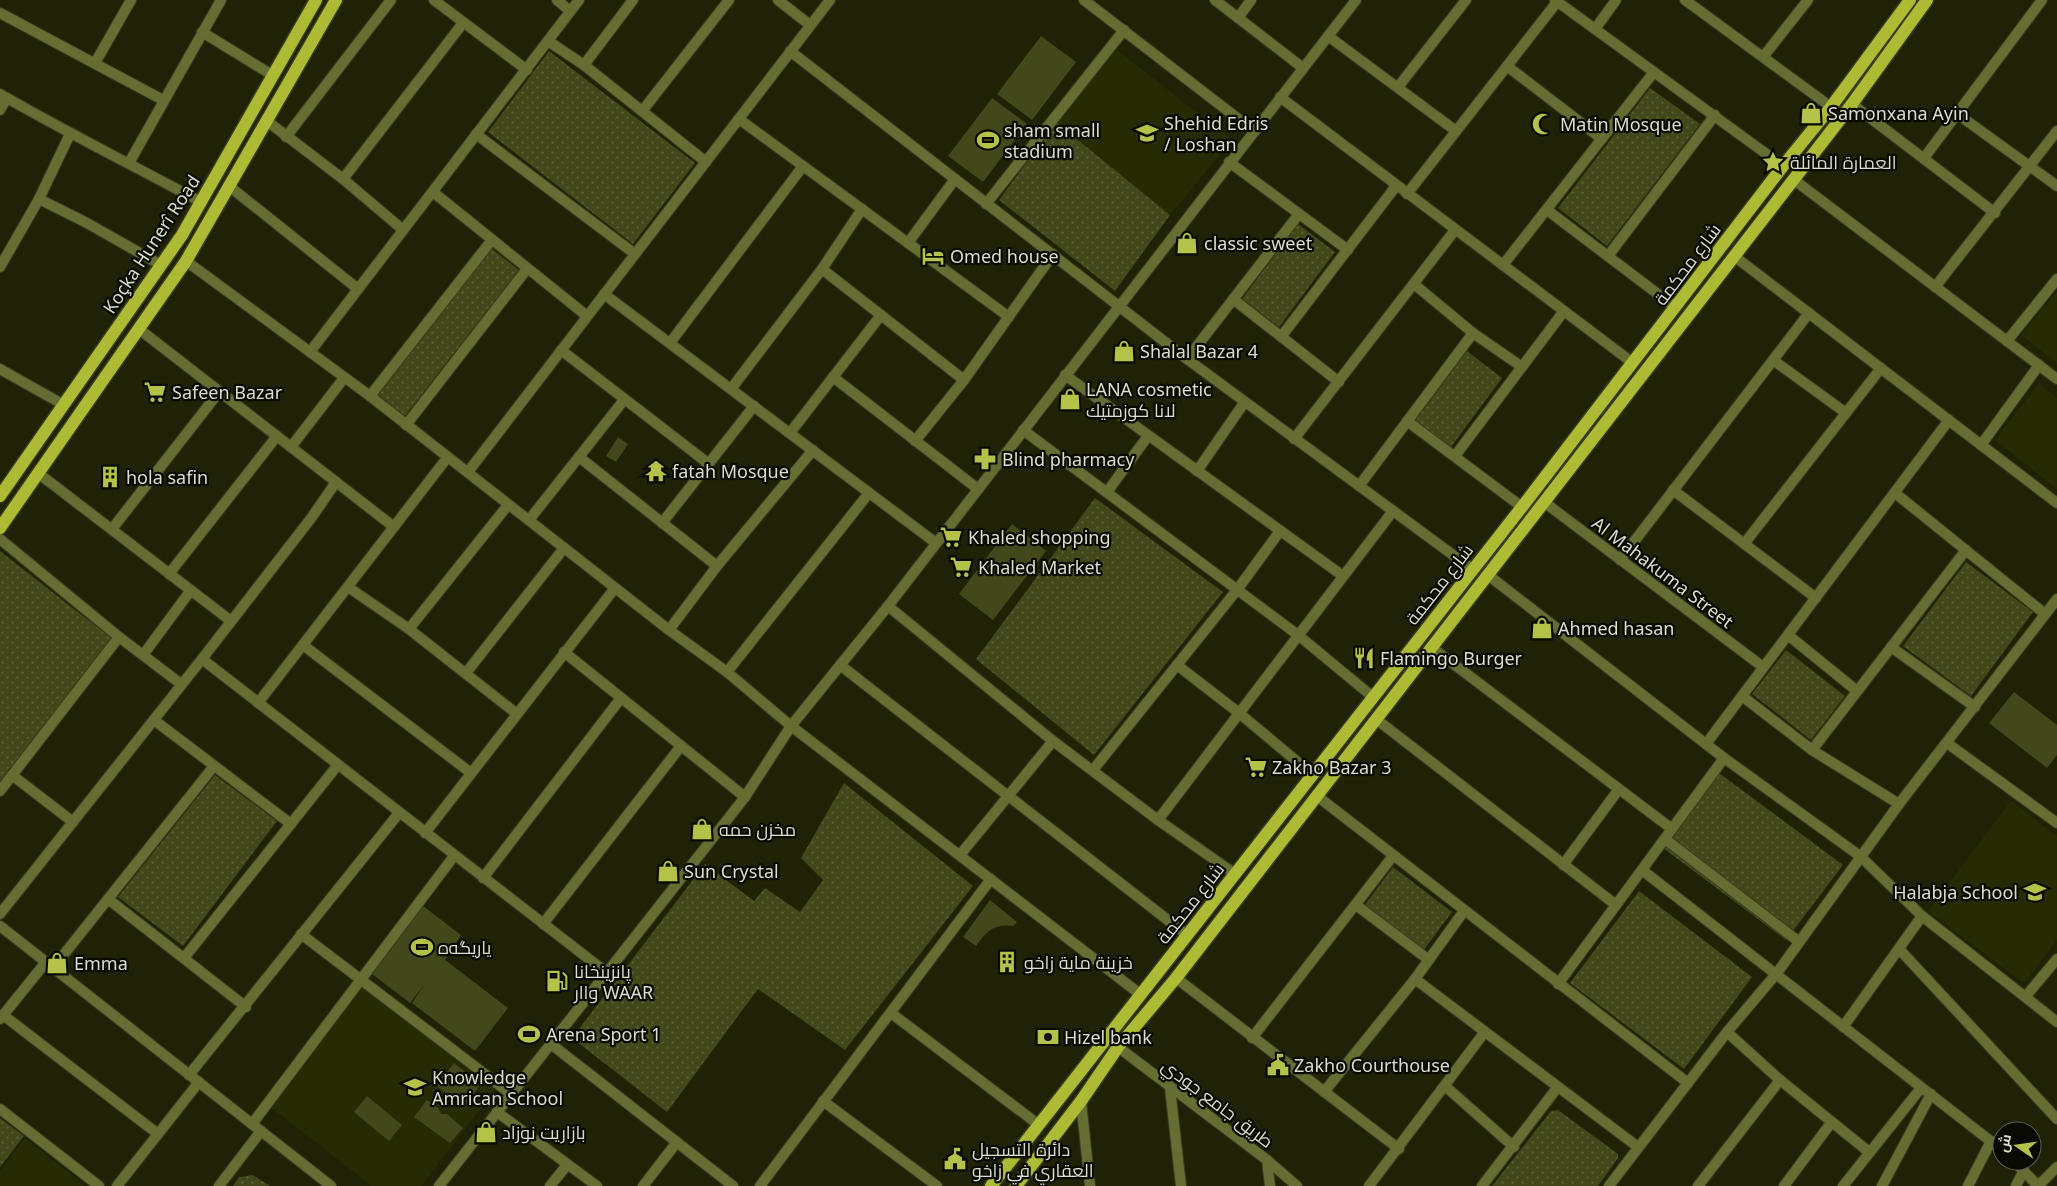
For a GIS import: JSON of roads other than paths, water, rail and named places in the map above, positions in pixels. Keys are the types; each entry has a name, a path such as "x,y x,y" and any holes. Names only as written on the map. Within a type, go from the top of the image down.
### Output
{"main road":[{"name":"Koçka Hunerî Road","path":"0,496 161,265 200,202 316,0"},
{"path":"0,528 186,261 336,0"},
{"name":"شارع محكمة","path":"991,1186 1522,507 1783,166 1831,107 1910,0"},
{"name":"شارع محكمة","path":"1016,1186 1082,1101 1118,1046 1176,978 1488,575 1580,452 1852,104 1927,0"},
{"path":"289,46 305,55"},
{"path":"1586,424 1598,431"},
{"path":"1569,444 1578,447 1580,452"}],"street":[{"path":"95,63 131,0"},
{"path":"129,163 220,0"},
{"path":"286,137 391,0"},
{"path":"434,0 527,70"},
{"path":"557,0 570,11"},
{"path":"310,352 402,229 433,192 579,0"},
{"path":"584,65 633,0"},
{"path":"643,110 729,0"},
{"path":"778,0 810,25"},
{"path":"468,472 830,0"},
{"path":"1215,0 1303,68"},
{"path":"1238,18 1251,0"},
{"path":"439,1186 745,797 791,726 888,606 1356,0"},
{"path":"1398,87 1466,0"},
{"path":"1595,29 1616,0"},
{"path":"1685,0 1831,107"},
{"path":"1763,57 1808,0"},
{"path":"1924,158 2042,0"},
{"path":"1407,194 1556,1 1783,166"},
{"path":"1090,2 1254,131"},
{"path":"0,13 163,100"},
{"path":"343,179 463,23"},
{"path":"986,204 1124,30"},
{"path":"202,32 272,75"},
{"path":"1328,36 1456,131"},
{"path":"548,41 584,65 643,110 706,162"},
{"path":"790,51 1186,359 1472,569"},
{"path":"1507,66 1602,139"},
{"path":"1503,265 1654,72"},
{"path":"0,110 3,96 70,134 129,163 200,202"},
{"path":"1280,98 1633,363"},
{"path":"1852,104 1995,213"},
{"path":"1956,113 2057,186"},
{"path":"1608,256 1715,116"},
{"path":"739,119 1009,317"},
{"path":"267,121 343,179 402,229"},
{"path":"1935,287 1995,213 2057,131"},
{"path":"0,267 39,199 70,134"},
{"path":"476,134 635,254"},
{"path":"1229,162 1348,250"},
{"path":"670,343 803,166"},
{"path":"908,243 955,179"},
{"path":"1793,179 2057,379"},
{"path":"229,186 358,289"},
{"path":"1281,337 1396,186"},
{"path":"433,192 491,241 587,316"},
{"path":"39,199 87,223 161,265"},
{"path":"731,389 822,269 862,209"},
{"path":"1546,210 1675,307"},
{"path":"1186,359 1299,214"},
{"path":"1294,439 1455,230"},
{"path":"370,396 491,241"},
{"path":"915,441 964,380 1053,254"},
{"path":"1734,256 2057,503"},
{"path":"186,261 370,396 669,630 727,672 791,726 1140,994"},
{"path":"406,425 527,268"},
{"path":"822,269 964,380"},
{"path":"2007,341 2057,279"},
{"path":"1414,284 1473,333 1522,367"},
{"path":"604,294 936,543"},
{"path":"1233,299 1339,382"},
{"path":"1455,456 1564,311"},
{"path":"1620,560 1808,313"},
{"path":"790,433 881,315"},
{"path":"139,329 394,527"},
{"path":"1359,486 1473,333"},
{"path":"561,350 708,464"},
{"path":"1773,360 1846,413"},
{"path":"1981,445 2039,365"},
{"path":"1744,544 1881,368"},
{"path":"0,369 64,405"},
{"path":"1065,375 1343,576"},
{"path":"833,377 978,489"},
{"path":"291,447 344,378"},
{"path":"112,530 219,392"},
{"path":"528,520 624,400"},
{"path":"1197,471 1244,402"},
{"path":"662,523 754,406"},
{"path":"1706,744 1949,420"},
{"path":"1408,422 1522,507"},
{"path":"1023,430 1298,635 1373,696"},
{"path":"169,574 277,436"},
{"path":"1107,492 1148,436"},
{"path":"669,630 717,566 812,450"},
{"path":"578,457 717,566"},
{"path":"258,703 447,458"},
{"path":"38,473 232,621"},
{"path":"0,914 232,621 336,482"},
{"path":"1673,490 1816,598"},
{"path":"727,672 869,493"},
{"path":"1895,493 2045,614"},
{"name":"Al Mahakuma Street","path":"1544,502 1763,667"},
{"path":"409,629 508,505"},
{"path":"1158,820 1393,510"},
{"path":"1093,770 1237,590 1280,531"},
{"path":"0,539 119,637 181,684"},
{"path":"466,673 564,548"},
{"path":"1812,750 1966,550"},
{"path":"1488,575 1724,758 1860,856 1922,916 2057,1022"},
{"path":"348,587 409,629 516,714"},
{"path":"425,833 615,588"},
{"path":"143,656 191,590"},
{"path":"1609,1186 1727,1032 1777,973 1860,856 2057,599"},
{"path":"888,606 1053,741 1158,820 1235,874"},
{"path":"1788,636 1857,692"},
{"path":"0,791 119,637"},
{"path":"303,645 471,773"},
{"path":"1431,647 1672,829"},
{"path":"1892,647 1975,707"},
{"path":"564,652 745,797"},
{"path":"202,659 337,766 607,973"},
{"path":"840,665 1009,795 1186,936"},
{"path":"1177,665 1239,713 1312,774"},
{"path":"1742,696 1812,750 1899,804"},
{"path":"483,878 621,698"},
{"path":"1376,719 1616,906"},
{"path":"154,720 291,824"},
{"path":"960,855 1053,741"},
{"path":"1947,743 2057,823"},
{"path":"544,924 681,746"},
{"path":"1558,984 1724,758"},
{"path":"158,1134 2,1017 108,899 214,766"},
{"path":"184,958 337,766"},
{"path":"12,776 73,822"},
{"path":"1563,865 1619,789"},
{"path":"1317,796 1688,1083"},
{"path":"190,1075 399,813"},
{"path":"1665,839 1798,942"},
{"path":"252,1124 454,856"},
{"path":"1252,1038 1393,856"},
{"path":"1642,870 1991,1141 1968,1186"},
{"path":"760,1186 991,879"},
{"path":"108,899 246,1007"},
{"path":"1356,905 1429,960"},
{"path":"1324,1092 1415,979 1464,911"},
{"path":"1843,1027 1900,950 1922,916"},
{"path":"0,926 331,1186"},
{"path":"301,934 511,1094"},
{"path":"1900,950 2057,1119"},
{"path":"2026,996 2057,959"},
{"path":"1176,978 1399,1149"},
{"path":"1415,979 1638,1148"},
{"path":"891,1013 1039,1125"},
{"path":"1727,1032 1780,1080 1869,1152"},
{"path":"1369,1186 1399,1149 1484,1033"},
{"path":"551,1044 733,1186"},
{"name":"طريق جامع جودي","path":"1118,1046 1170,1088 1267,1160 1297,1186"},
{"path":"1698,1186 1780,1080"},
{"path":"117,1186 198,1082"},
{"path":"1445,1086 1514,1147"},
{"path":"1170,1088 1181,1186"},
{"path":"1482,1186 1558,1088"},
{"path":"1843,1186 1921,1088"},
{"path":"1882,1186 1930,1094"},
{"path":"823,1101 937,1186"},
{"path":"1082,1101 1090,1186"},
{"path":"0,1109 99,1186"},
{"path":"497,1112 597,1186"},
{"path":"1784,1186 1831,1123"},
{"path":"219,1186 261,1131"},
{"path":"643,1186 677,1142"},
{"path":"1267,1160 1270,1186"},
{"path":"550,1186 567,1165"},
{"path":"2025,1171 2038,1186 2057,1167"},
{"path":"2016,1186 2024,1171"}],"place":[{"name":"Samonxana Ayin","path":"1811,113"},
{"name":"Matin Mosque","path":"1543,124"},
{"name":"Shehid Edris / Loshan","path":"1147,133"},
{"name":"sham small stadium","path":"988,140"},
{"name":"العمارة المائلة","path":"1773,162"},
{"name":"classic sweet","path":"1187,243"},
{"name":"Omed house","path":"933,256"},
{"name":"Shalal Bazar 4","path":"1124,351"},
{"name":"Safeen Bazar","path":"155,392"},
{"name":"LANA cosmetic لانا کوزمتیك","path":"1070,399"},
{"name":"Blind pharmacy","path":"985,459"},
{"name":"fatah Mosque","path":"656,471"},
{"name":"hola safin","path":"110,477"},
{"name":"Khaled shopping","path":"951,537"},
{"name":"Khaled Market","path":"961,567"},
{"name":"Ahmed hasan","path":"1542,628"},
{"name":"Flamingo Burger","path":"1364,658"},
{"name":"Zakho Bazar 3","path":"1256,767"},
{"name":"مخزن حمه","path":"702,829"},
{"name":"Sun Crystal","path":"668,871"},
{"name":"Halabja School","path":"2035,892"},
{"name":"یاریگه‌ه","path":"422,947"},
{"name":"خزينة ماية زاخو","path":"1007,962"},
{"name":"Emma","path":"57,963"},
{"name":"پانزینخانا واار WAAR","path":"557,981"},
{"name":"Arena Sport 1","path":"529,1034"},
{"name":"Hizel bank","path":"1048,1037"},
{"name":"Zakho Courthouse","path":"1278,1065"},
{"name":"Knowledge Amrican School","path":"415,1087"},
{"name":"بازاريت نوزاد","path":"486,1132"},
{"name":"دائرة التسجيل العقاري في زاخو","path":"955,1159"}]}
